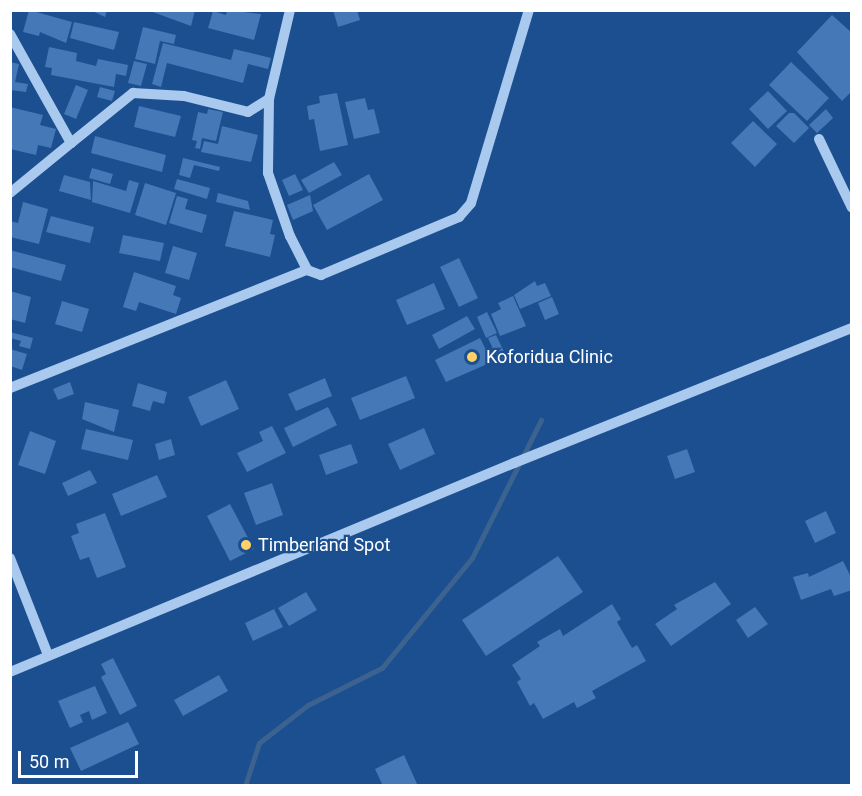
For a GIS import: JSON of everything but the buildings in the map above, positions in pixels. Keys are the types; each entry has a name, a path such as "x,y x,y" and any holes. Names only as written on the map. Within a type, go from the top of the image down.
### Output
{"street":[{"path":"290,10 269,99 268,173 290,236 307,270"},
{"path":"10,388 307,270 321,275 459,217 471,203 529,10"},
{"path":"10,34 71,143"},
{"path":"10,193 133,93 183,96 248,112 269,99"},
{"path":"819,139 852,208"},
{"path":"10,672 536,454 852,328"},
{"path":"10,558 48,655"}],"waterway":[{"path":"245,786 259,743 308,705 382,668 472,558 541,420"}],"place":[{"name":"Koforidua Clinic","path":"472,357"},
{"name":"Timberland Spot","path":"246,545"}]}
